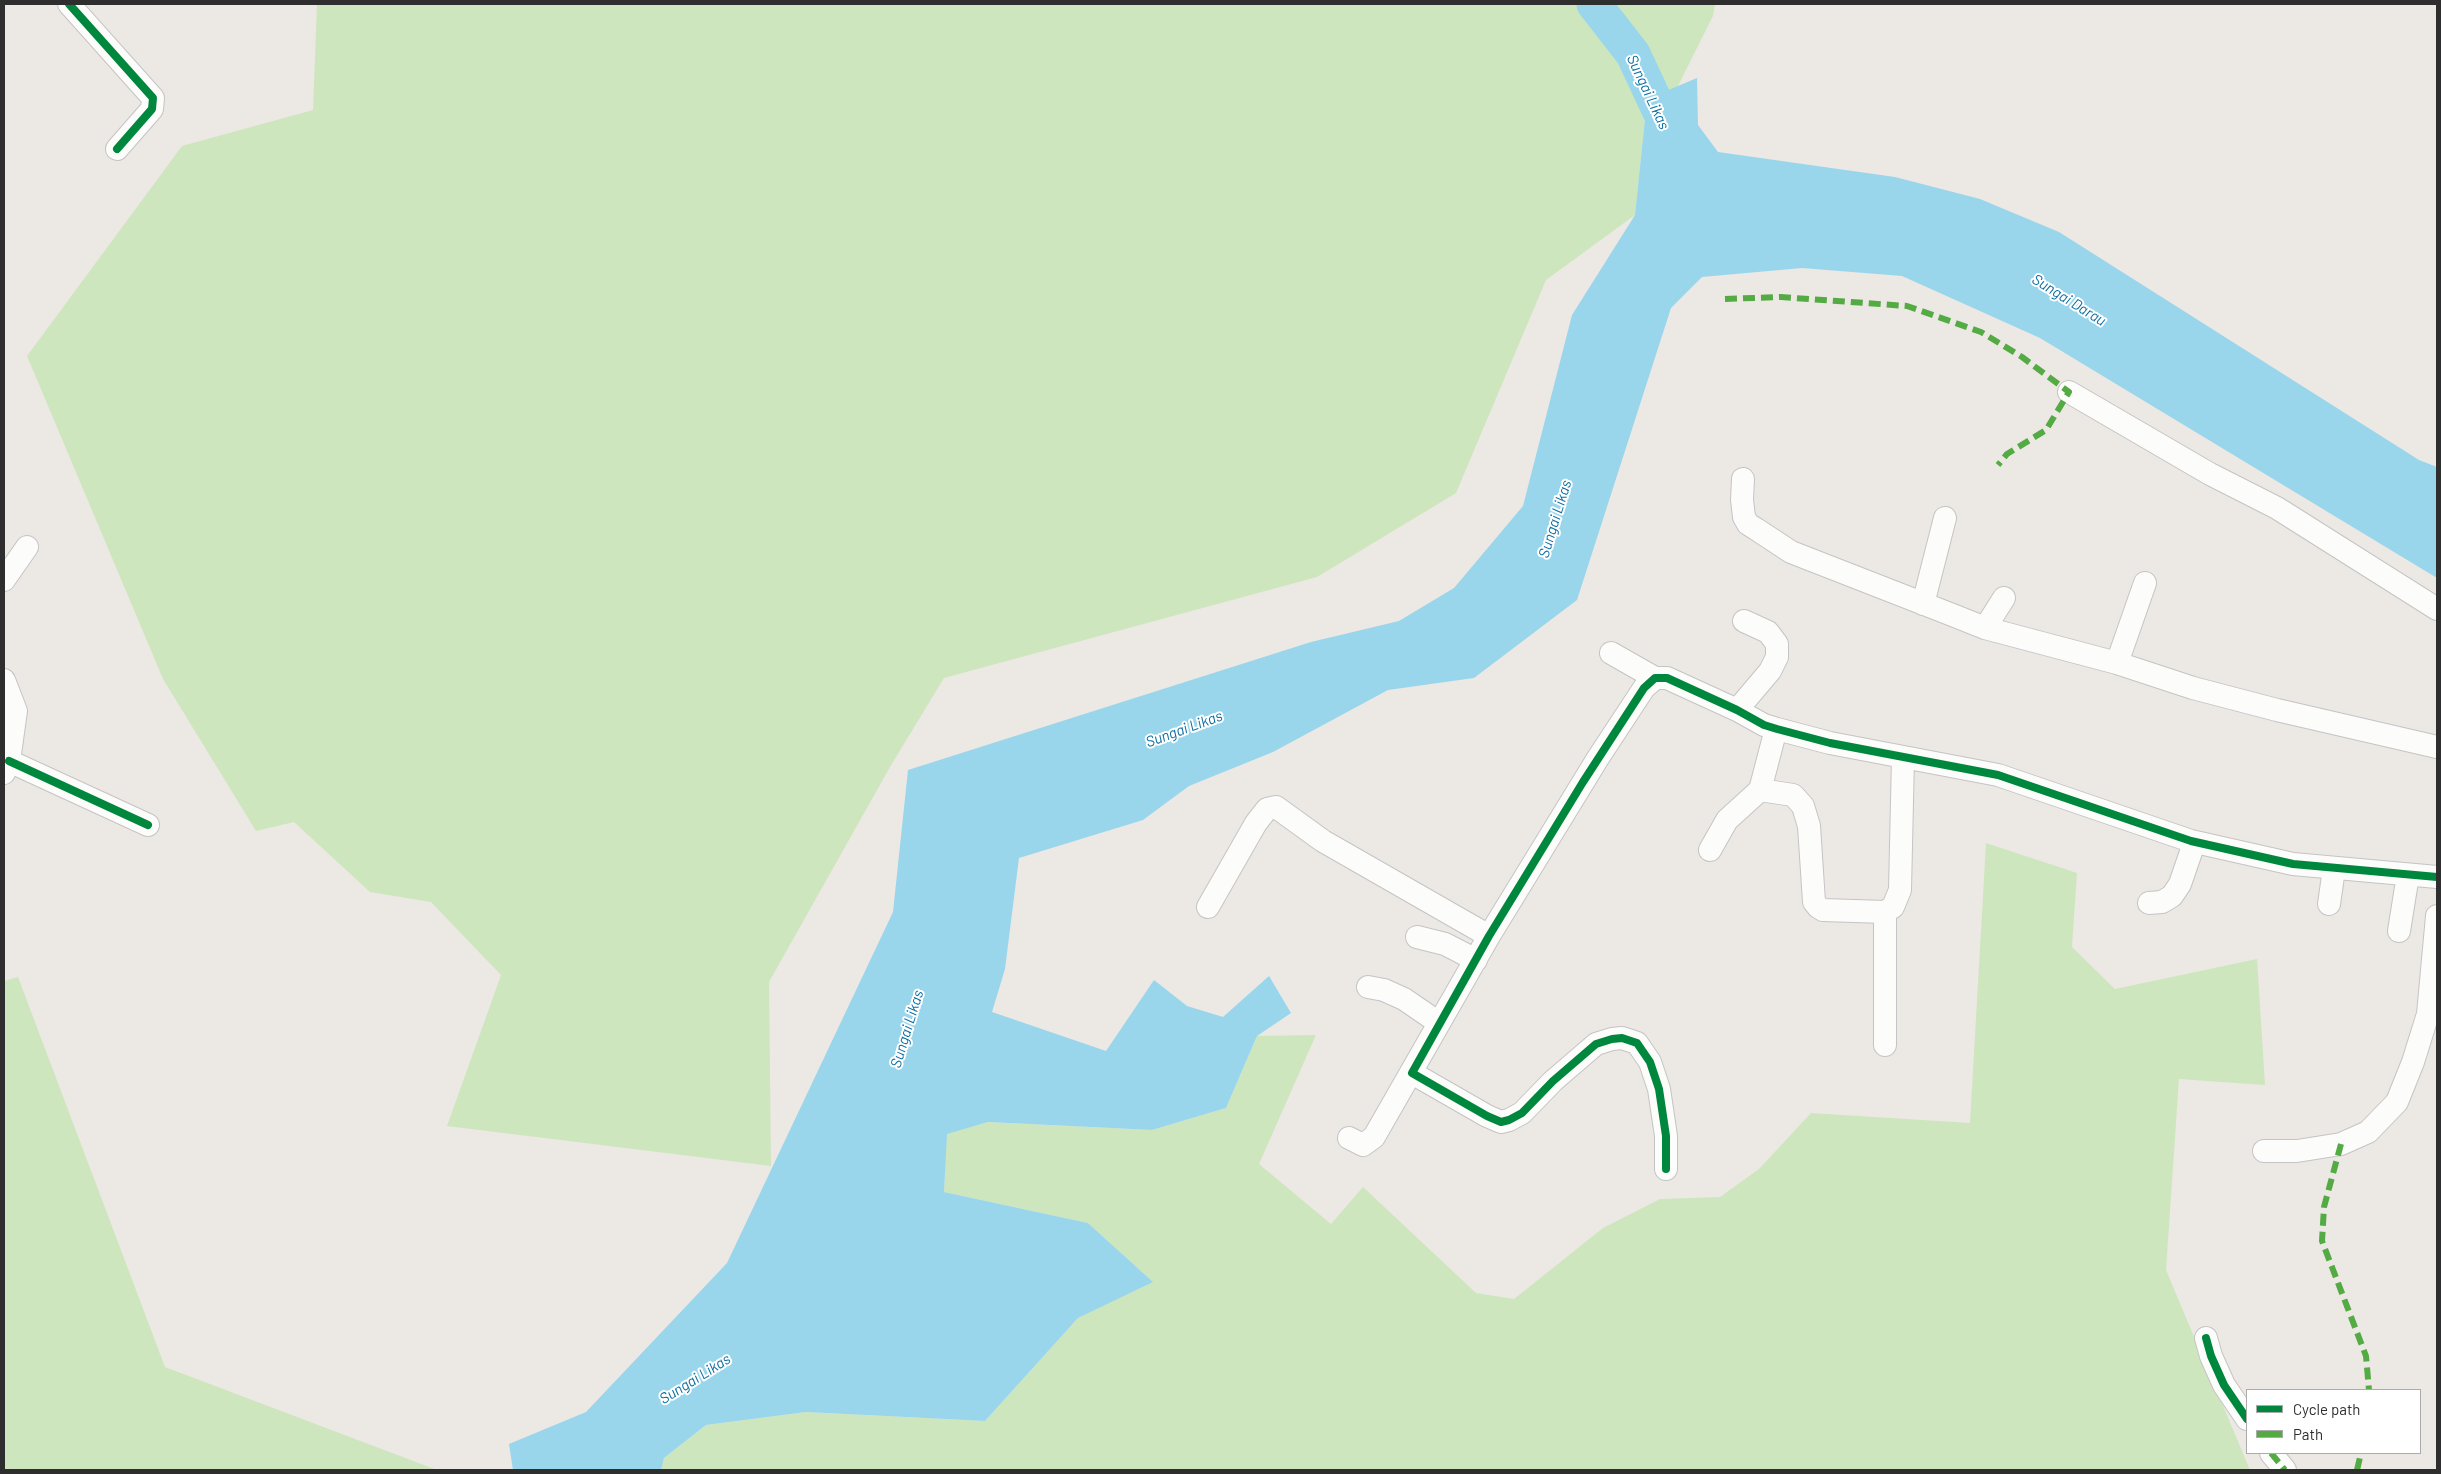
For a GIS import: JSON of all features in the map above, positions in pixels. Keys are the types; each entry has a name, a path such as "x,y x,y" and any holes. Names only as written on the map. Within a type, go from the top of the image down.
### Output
{"street":[{"path":"69,4 153,98 152,110 117,149"},
{"path":"2069,392 2201,469 2276,508 2437,609"},
{"path":"1743,479 1744,517 1756,529 1791,552 1985,628 2117,663 2193,688 2268,708 2437,747"},
{"path":"1923,604 1945,518"},
{"path":"4,580 27,547"},
{"path":"2117,663 2145,583"},
{"path":"1985,628 2004,598"},
{"path":"1737,710 1770,671 1777,658 1777,644 1768,632 1744,621"},
{"path":"1611,653 1655,678 1667,678 1776,729 1903,757 1998,775 2191,841 2261,858 2334,869 2437,877"},
{"path":"1349,1138 1363,1146 1374,1137 1489,936 1603,750 1644,688 1655,678"},
{"path":"4,680 16,711 6,767 148,825"},
{"path":"1710,850 1727,820 1760,790 1776,729"},
{"path":"1760,790 1793,795 1803,806 1809,826 1814,902 1818,907 1823,910 1885,912 1893,908 1900,890 1903,757"},
{"path":"1208,907 1256,823 1267,809 1276,807 1322,841 1489,936"},
{"path":"2149,902 2162,902 2172,896 2180,884 2191,852 2191,841"},
{"path":"2330,904 2334,869"},
{"path":"2399,931 2408,875"},
{"path":"1885,912 1885,1045"},
{"path":"2264,1151 2321,1149 2341,1144 2373,1127 2397,1102 2432,1014 2437,916"},
{"path":"1417,937 1445,944 1476,960"},
{"path":"1368,987 1384,990 1404,999 1439,1023"},
{"path":"1412,1073 1501,1122 1522,1113 1553,1082 1596,1044 1622,1038 1637,1043 1650,1062 1659,1089 1666,1136 1666,1169"},
{"path":"2206,1338 2211,1356 2224,1385 2246,1418"},
{"path":"2272,1454 2285,1470"}],"green space":[{"path":"317,4 1715,4 1713,16 1677,88 1647,99 1635,215 1546,280 1456,493 1317,577 944,678 890,767 769,982 771,1166 447,1126 501,975 431,902 370,892 294,822 256,831 163,679 27,356 182,146 313,110"},
{"path":"1986,843 2077,873 2072,947 2115,989 2257,959 2265,1085 2179,1079 2166,1270 2250,1470 661,1470 664,1458 706,1425 806,1412 985,1421 1078,1318 1152,1281 1088,1223 944,1192 946,1133 988,1122 1152,1130 1226,1108 1257,1036 1316,1035 1259,1164 1331,1224 1363,1187 1476,1293 1514,1299 1603,1228 1660,1199 1720,1197 1759,1169 1811,1113 1970,1123"},
{"path":"18,977 165,1367 437,1470 4,1470 4,981"}],"water":[{"name":"Sungai Darau","path":"1697,78 1698,125 1718,152 1895,177 1980,199 2059,232 2419,460 2437,467 2437,578 2040,338 1902,276 1802,268 1702,277 1671,308 1577,600 1474,678 1388,690 1273,752 1189,786 1143,820 1019,858 1005,969 992,1012 1106,1051 1154,980 1187,1006 1223,1017 1269,976 1291,1013 1257,1036 1226,1108 1152,1130 988,1122 947,1134 944,1192 1088,1223 1153,1282 1078,1318 985,1421 806,1412 706,1425 664,1458 661,1470 513,1470 509,1444 586,1412 727,1263 893,912 908,770 1311,642 1399,621 1454,588 1523,506 1572,315 1635,215 1647,99"}],"waterway":[{"name":"Sungai Likas","path":"1594,4 1633,54 1668,129 1667,141"}],"marked path":[{"path":"1725,299 1781,297 1907,306 1981,332 2022,357 2069,392 2046,430 2007,454 1998,465"},
{"path":"2341,1144 2324,1207 2322,1241 2366,1356 2369,1389"},
{"path":"2272,1454 2285,1470"},
{"path":"2357,1470 2361,1454"}],"cycle path":[{"path":"69,4 153,98 152,109 117,149"},
{"path":"1666,1169 1666,1136 1659,1089 1650,1062 1637,1043 1622,1038 1596,1044 1553,1081 1522,1113 1501,1122 1412,1073 1489,936 1583,782 1644,688 1655,678 1667,678 1737,710 1764,725 1777,729 1830,743 1998,775 2191,841 2293,864 2437,877"},
{"path":"9,761 148,825"},
{"path":"2206,1338 2211,1356 2224,1385 2246,1418"}]}
